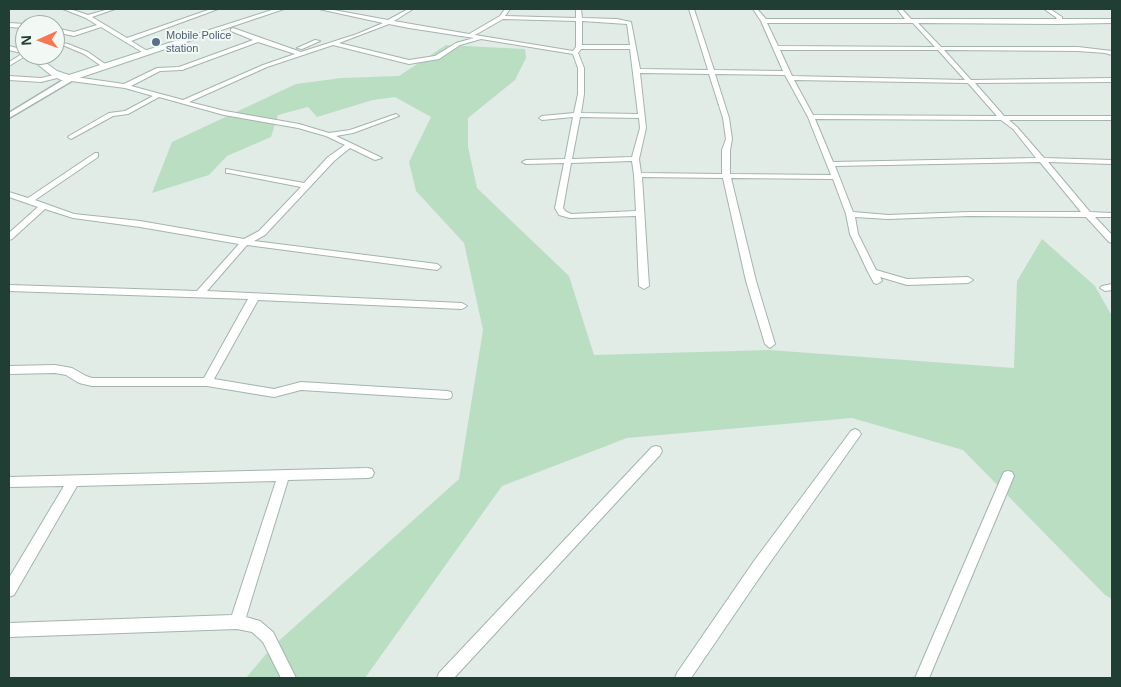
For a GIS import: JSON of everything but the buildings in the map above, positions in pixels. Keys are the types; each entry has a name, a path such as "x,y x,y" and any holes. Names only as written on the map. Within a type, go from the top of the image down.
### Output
{"main road":[{"path":"44,65 59,76 71,78 281,9"}],"street":[{"path":"66,9 88,17 100,26 148,53"},
{"path":"88,17 113,9"},
{"path":"127,40 216,9"},
{"path":"321,9 484,38 577,50 633,48"},
{"path":"182,102 207,90 222,86 238,77 300,54 334,44 389,22 411,9"},
{"path":"471,35 502,17 507,9"},
{"path":"579,9 577,50 581,68 581,94 559,208 562,213 570,216 640,213"},
{"path":"691,9 726,118 726,130 729,139 726,150 726,175 751,281 770,344"},
{"path":"755,9 764,21 788,75 811,117 850,214 854,234 877,281"},
{"path":"898,9 940,47 1003,118 1016,128 1087,214 1112,240"},
{"path":"1046,9 1060,18 1056,22"},
{"path":"502,17 629,23 642,116 642,137 635,159 638,175 644,286"},
{"path":"764,21 1112,22"},
{"path":"66,32 78,33 100,26"},
{"path":"232,30 300,54"},
{"path":"334,44 409,62 437,58 458,44 484,38"},
{"path":"125,86 159,69 180,69 258,40"},
{"path":"292,51 317,41"},
{"path":"65,45 86,53 105,66"},
{"path":"777,48 932,50 940,47 1110,51"},
{"path":"637,71 711,72 934,82 1112,80"},
{"path":"9,78 40,80 59,76"},
{"path":"9,116 71,78 80,79 125,86 224,113 299,126 328,135 378,158"},
{"path":"71,137 111,114 126,113 159,95"},
{"path":"542,118 577,115 642,116"},
{"path":"328,135 345,134 396,116"},
{"path":"811,117 1112,118"},
{"path":"199,294 245,242 262,233 331,159 350,145"},
{"path":"29,201 95,155"},
{"path":"526,162 635,159"},
{"path":"830,164 1042,160 1112,162"},
{"path":"229,171 307,186"},
{"path":"638,175 836,177"},
{"path":"9,194 73,216 245,242 437,267"},
{"path":"9,237 43,207"},
{"path":"850,214 888,217 969,214 1112,215"},
{"path":"872,272 907,282 968,280"},
{"path":"9,288 199,294 462,306"},
{"path":"208,382 254,298"},
{"path":"9,370 62,370 92,382 208,382 274,393 301,386 447,395"},
{"path":"682,678 759,566 855,434"},
{"path":"444,678 656,451"},
{"path":"9,482 283,476 368,472"},
{"path":"238,622 283,476"},
{"path":"922,678 1008,476"},
{"path":"9,590 74,480"},
{"path":"9,630 238,622 256,626 268,637 289,678"}],"green space":[{"path":"446,45 525,49 526,58 515,80 468,118 468,147 477,188 569,276 594,355 769,350 1014,368 1017,281 1042,239 1095,286 1112,316 1112,599 1105,595 963,450 852,418 627,438 502,486 365,678 246,678 272,647 459,479 483,330 464,243 416,191 409,162 431,117 395,97 373,100 317,117 308,107 278,115 271,137 227,156 209,175 152,193 172,142 296,84 341,78 399,76"}],"place":[{"name":"Mobile Police station","path":"156,42"}]}
